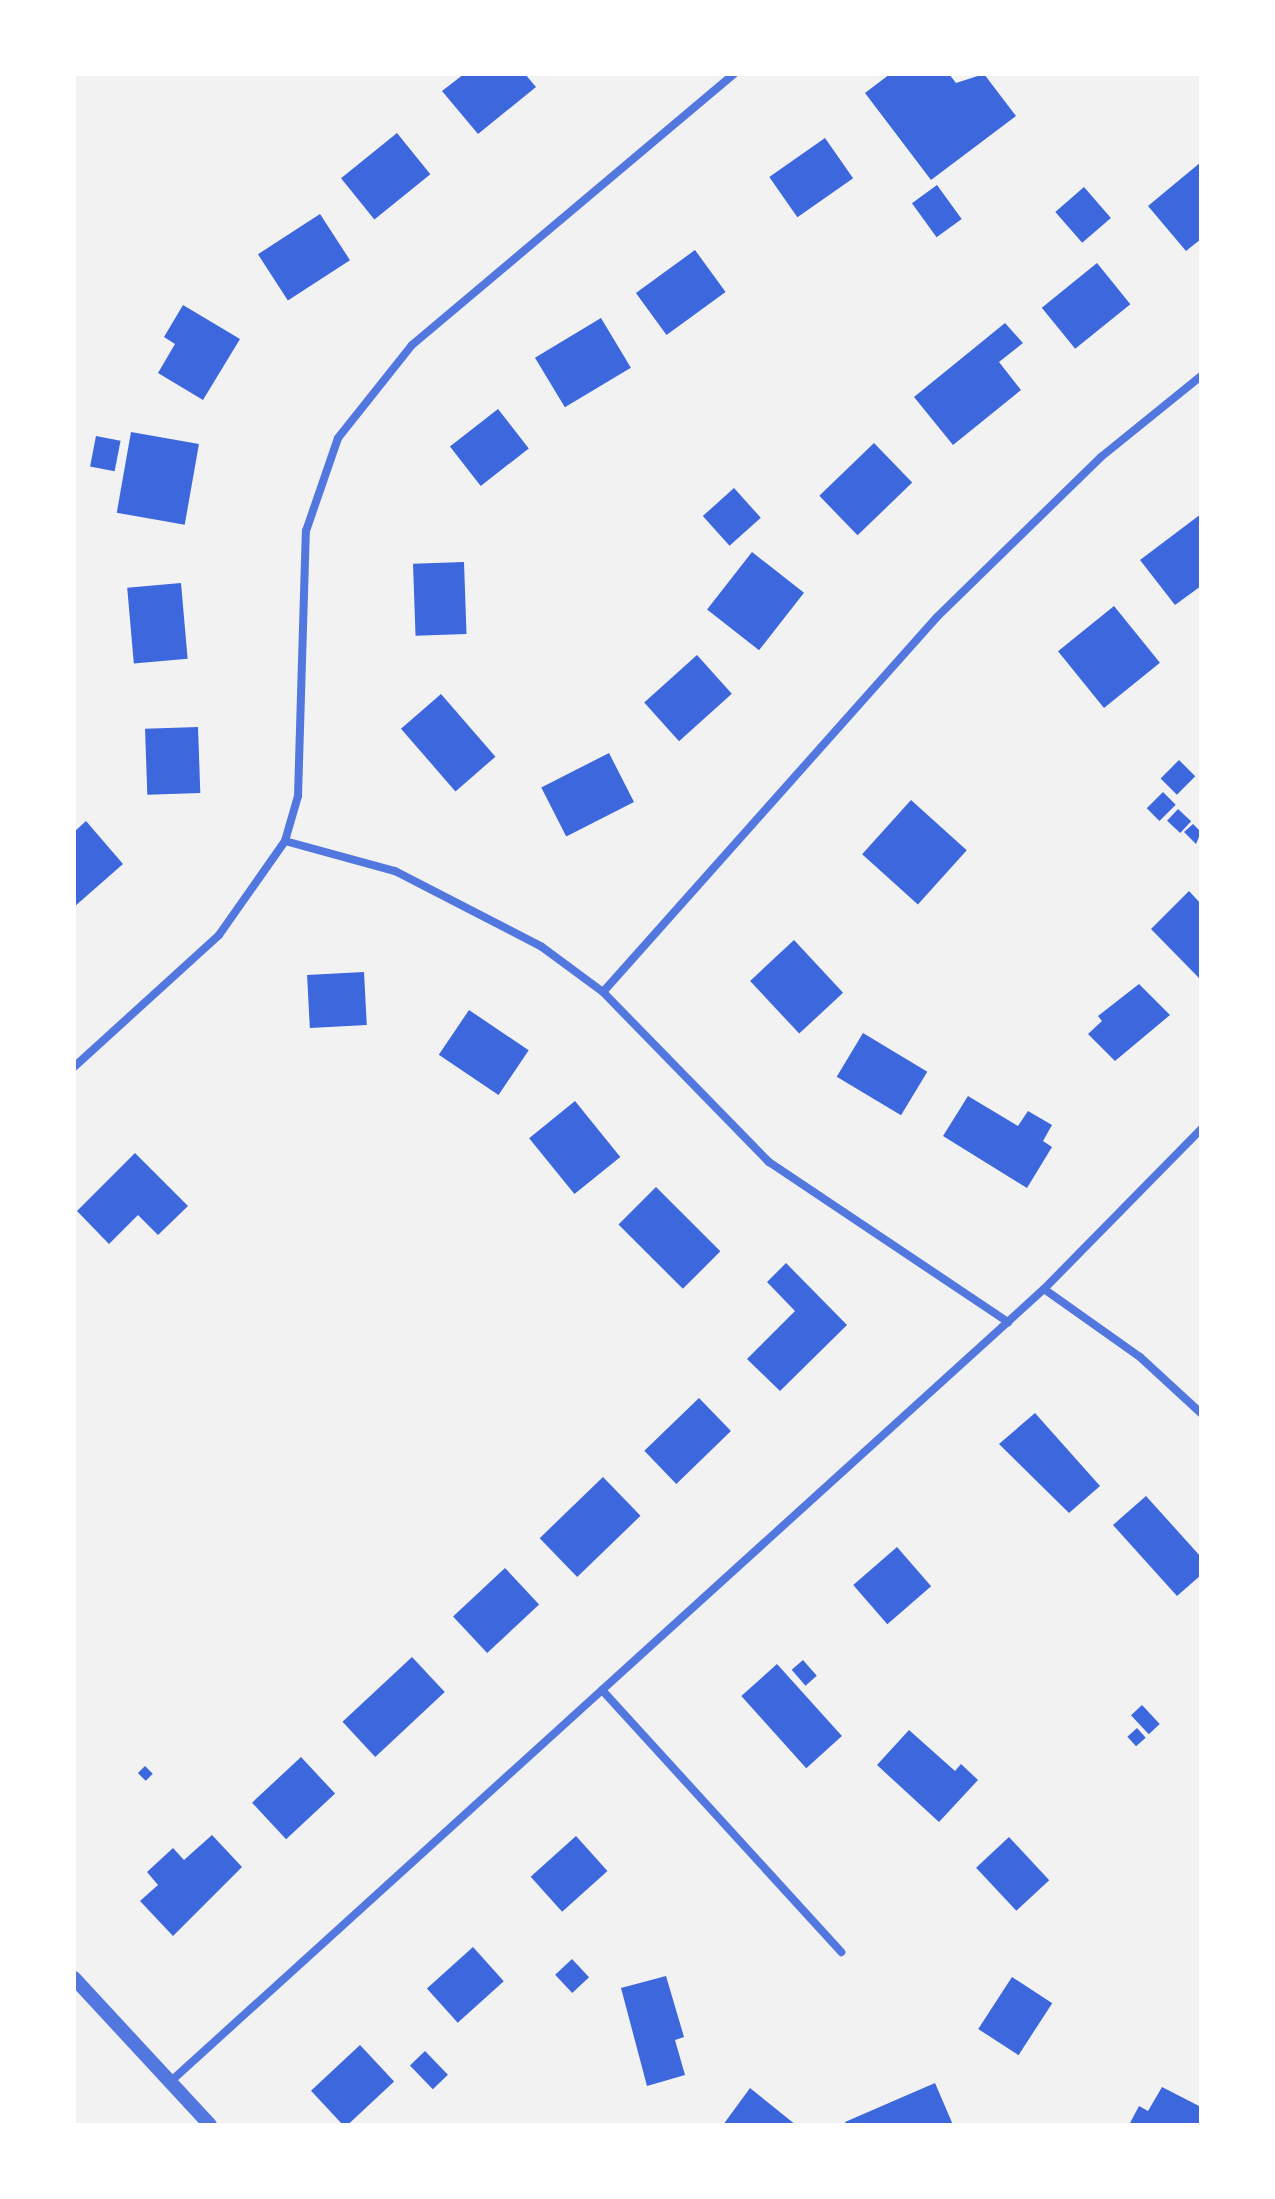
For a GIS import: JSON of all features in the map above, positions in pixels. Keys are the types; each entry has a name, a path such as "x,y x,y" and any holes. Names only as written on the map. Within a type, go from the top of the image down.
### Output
{"street":[{"path":"74,1067 219,935 285,841 298,796 306,531 338,438 412,345 734,74"},
{"path":"603,992 937,617 1101,457 1201,376"},
{"path":"285,841 395,871 474,907 603,992 769,1162 1008,1322"},
{"path":"170,2082 1044,1289 1201,1129"},
{"path":"1044,1289 1140,1357 1201,1413"},
{"path":"602,1690 841,1952"},
{"path":"74,1978 210,2125"}],"building":[{"path":"464,74 525,74 536,87 478,134 442,91"},
{"path":"890,74 949,74 956,83 984,74 1016,116 931,180 865,93"},
{"path":"397,133 430,174 374,219 341,178"},
{"path":"825,138 853,178 797,217 769,177"},
{"path":"1201,162 1201,239 1186,251 1148,206"},
{"path":"937,185 962,219 937,237 912,203"},
{"path":"1084,187 1111,218 1082,243 1055,212"},
{"path":"320,214 350,260 288,300 258,254"},
{"path":"695,250 726,292 667,335 636,293"},
{"path":"1097,263 1130,304 1075,349 1042,308"},
{"path":"183,305 240,339 203,400 158,373 175,344 164,337"},
{"path":"601,318 631,368 565,407 535,358"},
{"path":"1005,323 1023,343 999,362 1021,390 953,445 914,397"},
{"path":"498,409 529,448 481,486 450,447"},
{"path":"131,432 199,444 185,525 117,513"},
{"path":"96,436 121,441 115,471 90,466"},
{"path":"874,443 912,483 858,535 819,496"},
{"path":"734,488 761,518 730,546 703,516"},
{"path":"1201,514 1201,586 1175,605 1140,560"},
{"path":"752,552 804,593 759,650 707,610"},
{"path":"464,562 467,634 416,636 413,564"},
{"path":"181,583 188,659 134,663 127,588"},
{"path":"1114,606 1160,663 1104,708 1058,651"},
{"path":"697,655 732,694 679,741 644,703"},
{"path":"441,694 495,757 455,791 401,729"},
{"path":"198,727 200,793 147,795 145,729"},
{"path":"609,753 634,802 566,837 541,788"},
{"path":"1179,760 1195,776 1177,795 1161,778"},
{"path":"1163,792 1176,805 1159,821 1147,808"},
{"path":"911,800 967,850 918,904 862,854"},
{"path":"1178,809 1191,821 1180,833 1167,821"},
{"path":"86,821 123,864 74,907 74,832"},
{"path":"1193,824 1201,832 1196,844 1184,832"},
{"path":"1189,891 1201,904 1199,978 1151,929"},
{"path":"794,940 843,993 799,1034 750,981"},
{"path":"364,972 367,1025 310,1028 307,975"},
{"path":"1139,984 1170,1015 1115,1061 1088,1034 1102,1021 1098,1016"},
{"path":"469,1010 529,1050 498,1095 439,1055"},
{"path":"863,1033 927,1072 901,1115 837,1077"},
{"path":"968,1096 1018,1126 1028,1111 1052,1125 1043,1141 1052,1147 1027,1188 943,1136"},
{"path":"575,1101 620,1157 574,1194 529,1138"},
{"path":"135,1153 188,1206 158,1235 138,1215 109,1244 77,1211"},
{"path":"656,1187 720,1251 683,1289 619,1224"},
{"path":"786,1263 847,1325 780,1391 747,1359 795,1311 767,1282"},
{"path":"699,1398 731,1431 676,1484 644,1451"},
{"path":"1035,1413 1100,1486 1069,1513 999,1444"},
{"path":"603,1477 641,1516 577,1577 540,1538"},
{"path":"1146,1496 1201,1557 1201,1575 1177,1596 1113,1525"},
{"path":"897,1547 931,1586 887,1624 853,1585"},
{"path":"505,1568 539,1605 487,1653 453,1616"},
{"path":"412,1657 445,1692 375,1757 343,1722"},
{"path":"803,1660 817,1676 805,1686 792,1670"},
{"path":"777,1664 842,1736 806,1768 741,1696"},
{"path":"1142,1705 1160,1724 1149,1734 1131,1715"},
{"path":"1137,1728 1146,1738 1136,1746 1127,1737"},
{"path":"909,1730 955,1771 961,1764 978,1780 939,1822 877,1765"},
{"path":"301,1757 335,1794 286,1839 252,1803"},
{"path":"145,1766 153,1774 146,1781 138,1773"},
{"path":"212,1835 242,1867 173,1936 140,1901 158,1885 147,1872 173,1848 184,1860"},
{"path":"576,1836 607,1871 562,1912 531,1877"},
{"path":"1009,1837 1049,1880 1016,1911 976,1868"},
{"path":"473,1947 504,1981 458,2023 427,1988"},
{"path":"572,1959 589,1977 572,1993 555,1975"},
{"path":"666,1976 684,2037 675,2040 685,2075 647,2086 621,1988"},
{"path":"1012,1977 1052,2003 1018,2055 978,2029"},
{"path":"360,2045 394,2082 348,2125 343,2125 311,2091"},
{"path":"425,2051 448,2075 433,2089 410,2066"},
{"path":"935,2083 953,2125 847,2125 845,2122"},
{"path":"1162,2087 1201,2107 1201,2125 1129,2125 1139,2106 1148,2111"},
{"path":"750,2088 796,2125 723,2125"}]}
